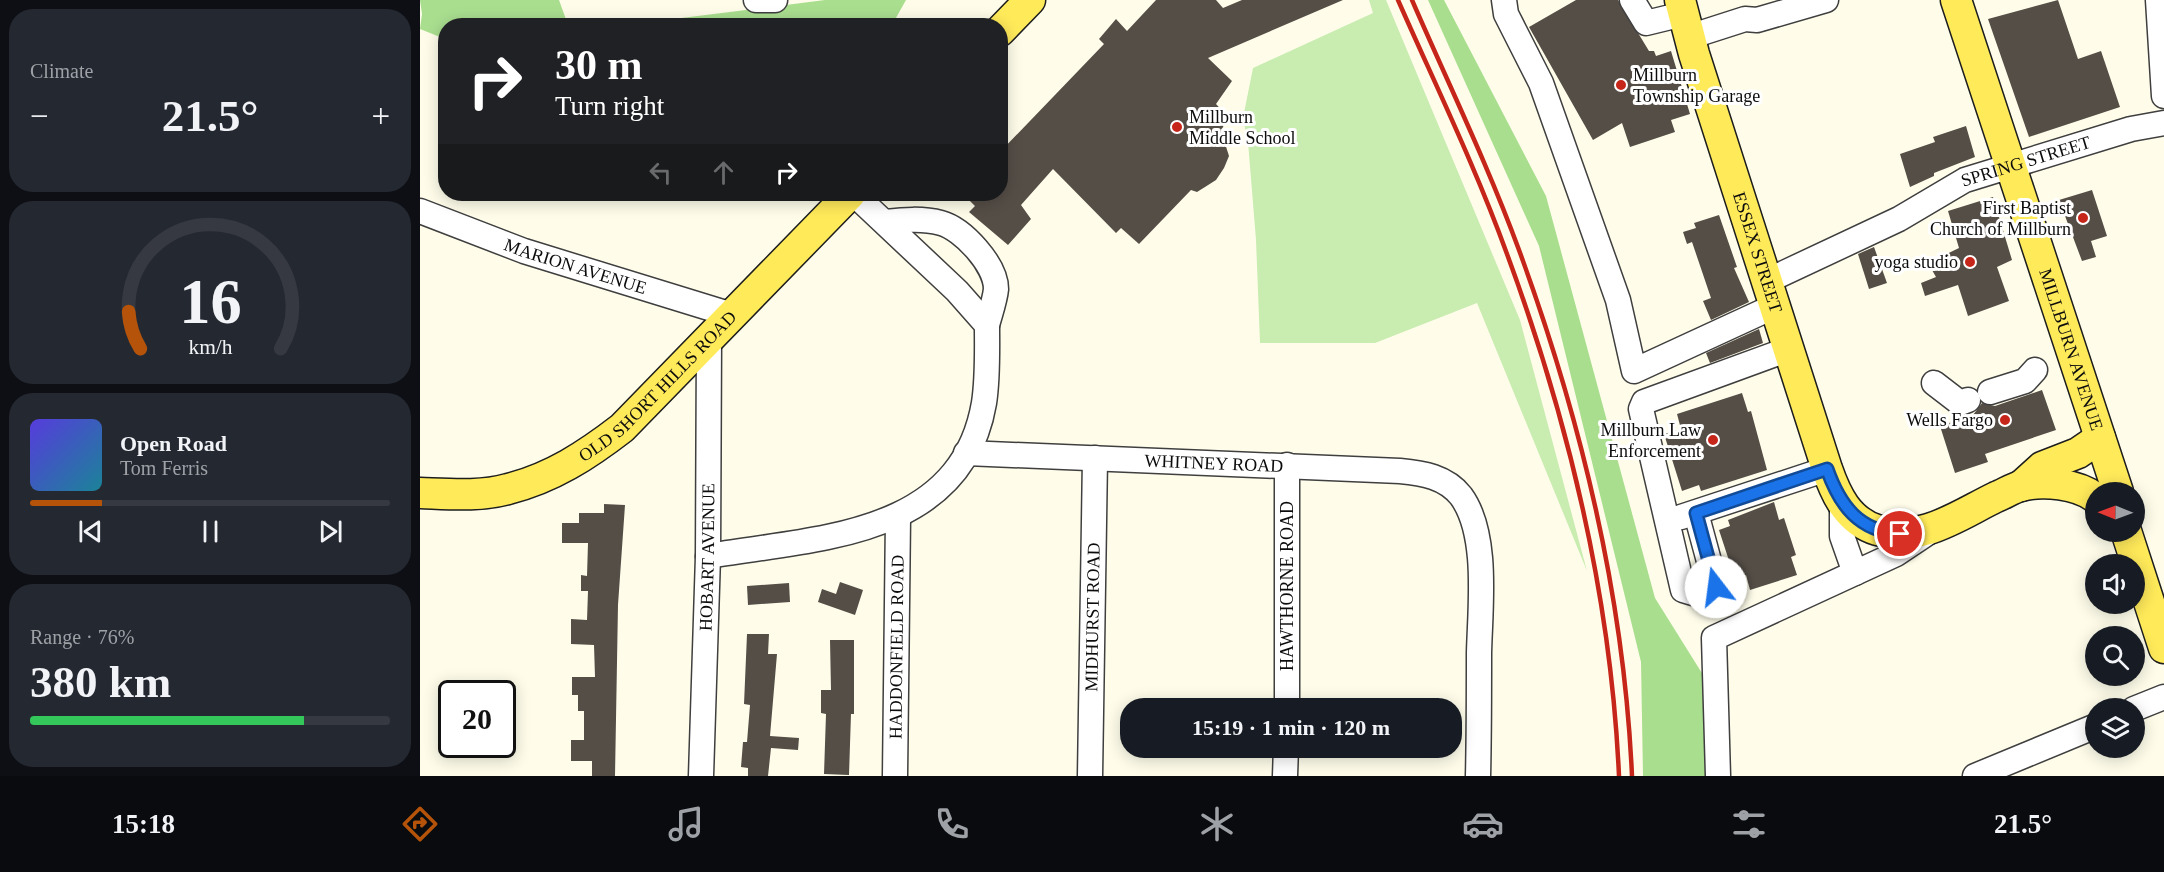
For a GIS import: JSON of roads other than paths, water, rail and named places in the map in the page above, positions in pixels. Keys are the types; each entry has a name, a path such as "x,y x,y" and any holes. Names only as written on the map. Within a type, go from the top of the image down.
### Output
{"main road":[{"path":"1008,23 1030,0"},
{"name":"MILLBURN AVENUE","path":"1956,0 2115,482"},
{"name":"ESSEX STREET","path":"1687,26 1827,469 1842,504 1868,527 1888,533 1913,534 1936,527 2021,486"},
{"name":"OLD SHORT HILLS ROAD","path":"420,493 506,490 542,478 582,458 622,428 845,201"},
{"path":"2021,486 2042,467 2078,453 2100,438"},
{"path":"2021,486 2071,486 2085,493"},
{"path":"2131,542 2157,603 2164,648"}],"street":[{"path":"756,0 775,0"},
{"name":"SPRING STREET","path":"1504,0 1506,14 1541,83 1618,300 1634,371 1965,180 2131,129 2164,123"},
{"path":"1632,0 1646,23 1687,26 1745,19 1757,20 1826,0"},
{"path":"2160,11 2164,96"},
{"path":"860,201 957,291 987,325"},
{"name":"MARION AVENUE","path":"420,211 524,251 732,315"},
{"path":"708,556 864,530 898,517 937,490 966,453 984,403 987,325 996,288 993,273 984,257 963,237 943,223 908,219 885,222"},
{"name":"HOBART AVENUE","path":"701,776 708,556 709,338"},
{"path":"1696,513 1716,587 1692,593 1683,590 1641,409 1644,402 1789,349"},
{"path":"1934,383 1960,403 2025,381 2035,370"},
{"name":"WHITNEY ROAD","path":"966,453 1287,465 1426,474 1445,482 1460,495 1472,515 1480,559 1478,776"},
{"name":"MIDHURST ROAD","path":"1090,776 1095,458"},
{"name":"HAWTHORNE ROAD","path":"1287,465 1287,698"},
{"path":"1668,520 1696,513 1827,469"},
{"name":"ESSEX STREET","path":"1842,504 1842,536 1855,573"},
{"name":"HADDONFIELD ROAD","path":"895,776 898,517"},
{"path":"1718,776 1714,638 1896,554 1936,527"},
{"path":"2145,705 2164,697"},
{"path":"1975,776 2085,731"},
{"path":"1285,776 1286,758"}],"railway":[{"path":"1398,0 1495,222 1550,381 1568,446 1596,576 1607,643 1619,776"},
{"path":"1412,0 1507,218 1562,378 1596,509 1609,575 1620,642 1632,776"}],"place":[{"name":"Millburn Township Garage","path":"1621,85"},
{"name":"Millburn Middle School","path":"1177,127"},
{"name":"First Baptist Church of Millburn","path":"2083,218"},
{"name":"yoga studio","path":"1970,262"},
{"name":"Wells Fargo","path":"2005,420"},
{"name":"Millburn Law Enforcement","path":"1713,440"}]}
